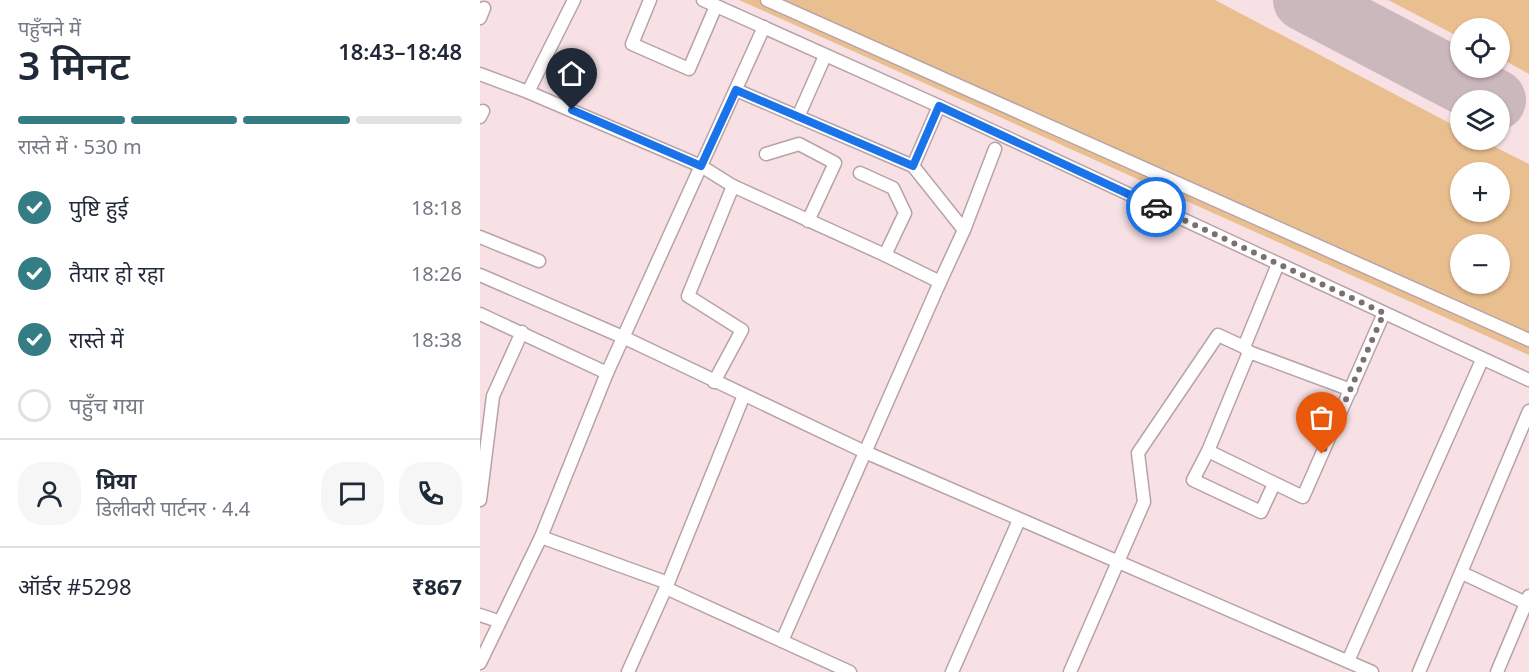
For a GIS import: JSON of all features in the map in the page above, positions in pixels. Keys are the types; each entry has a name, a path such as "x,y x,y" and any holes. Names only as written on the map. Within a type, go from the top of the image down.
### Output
{"street":[{"path":"528,92 574,0"},
{"path":"650,0 632,44 689,69 716,6"},
{"path":"703,0 939,106 1529,380"},
{"path":"766,0 1529,340"},
{"path":"480,663 498,621 541,537 607,373 625,338 764,27"},
{"path":"798,117 825,56"},
{"path":"480,74 528,92 701,166 733,186 939,282"},
{"path":"736,90 913,166 964,230"},
{"path":"913,166 939,106"},
{"path":"766,154 799,144 835,163 808,221"},
{"path":"782,641 939,282 964,230 995,149"},
{"path":"860,173 893,188 905,213 885,255"},
{"path":"714,382 742,330 688,296 733,186"},
{"path":"480,237 539,261"},
{"path":"1274,484 1261,512 1193,480 1208,451 1278,264"},
{"path":"480,275 625,338 865,452 1372,672"},
{"path":"1208,451 1303,497 1384,313"},
{"path":"480,314 607,373"},
{"path":"480,500 493,396 522,332"},
{"path":"1070,672 1144,502 1138,453 1218,335 1246,349 1351,390"},
{"path":"1348,661 1482,360"},
{"path":"628,672 669,583 744,395"},
{"path":"1419,672 1529,411"},
{"path":"952,672 1019,520"},
{"path":"541,537 669,583"},
{"path":"1462,573 1528,599 1497,672"},
{"path":"669,583 668,589 850,672"},
{"path":"480,615 498,621"}],"shaded area":[{"path":"739,0 762,0 1529,342 1529,355"},
{"path":"773,0 1215,0 1450,123 1450,150 1501,150 1529,164 1529,338"},
{"path":"1388,0 1529,0 1529,74 1510,64 1510,18 1450,18 1450,32"}],"runway":[{"path":"1304,0 1476,90"}],"way so far":[{"path":"1156,207 1384,313 1322,454"}],"route":[{"path":"572,110 701,166 736,90 913,166 939,106 1156,207"}]}
